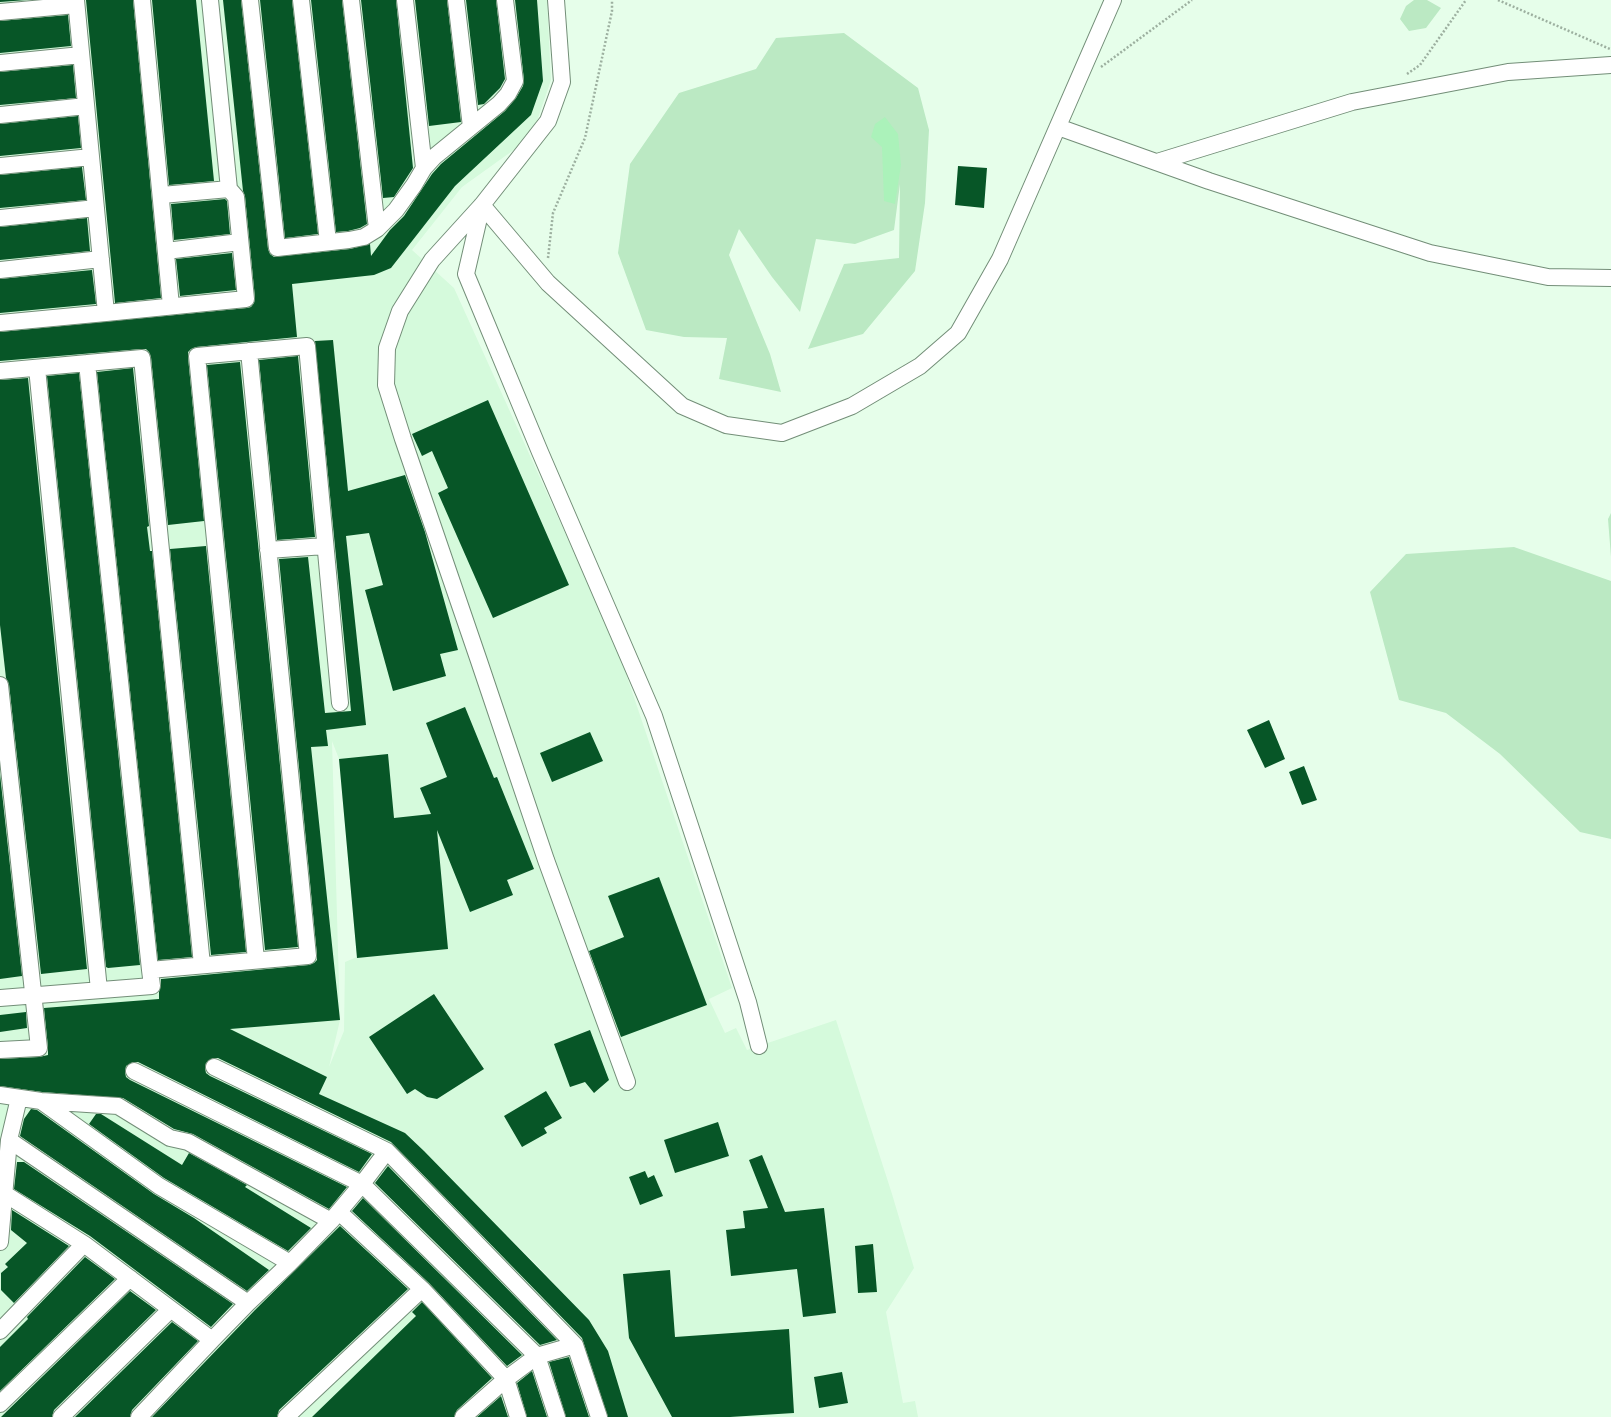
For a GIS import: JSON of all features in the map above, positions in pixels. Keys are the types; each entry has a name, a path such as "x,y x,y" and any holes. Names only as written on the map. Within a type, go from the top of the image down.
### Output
{"lane":[{"path":"142,0 162,196 171,306"},
{"path":"0,323 246,298 236,197 229,189 210,0"},
{"path":"250,0 278,248 349,240 364,237 377,229 396,210 424,168 434,157 500,104 508,94 514,81 505,0"},
{"path":"301,0 328,242"},
{"path":"351,0 377,229"},
{"path":"405,0 424,168"},
{"path":"456,0 471,127"},
{"path":"556,0 562,82 548,121 482,205 432,260 400,311 387,348 386,385 546,860 627,1082"},
{"path":"482,205 546,280 682,406 726,425 782,433 852,406 920,366 958,333 1000,259 1113,0"},
{"path":"0,12 76,2 106,313"},
{"path":"0,63 81,55"},
{"path":"1157,162 1352,102 1508,72 1611,65"},
{"path":"0,115 86,106"},
{"path":"1058,127 1157,162 1430,253 1548,277 1611,278"},
{"path":"0,166 91,157"},
{"path":"162,196 229,189"},
{"path":"482,205 466,274 540,452 654,716 748,1002 759,1046"},
{"path":"0,218 96,208"},
{"path":"166,250 240,242"},
{"path":"0,270 101,259"},
{"path":"256,960 197,356 307,346 340,703"},
{"path":"150,970 308,956 249,351"},
{"path":"0,372 142,358 202,965"},
{"path":"0,998 152,986 87,363"},
{"path":"37,368 99,990"},
{"path":"268,550 325,546"},
{"path":"0,685 39,1048 0,1050"},
{"path":"214,1067 387,1151 576,1345 599,1417"},
{"path":"134,1071 362,1184 537,1356 557,1417"},
{"path":"0,1095 41,1101 118,1106 170,1138 188,1142 335,1216 422,1289 506,1379 518,1417"},
{"path":"0,1242 9,1140 19,1098"},
{"path":"41,1101 159,1186 290,1263"},
{"path":"9,1140 248,1303"},
{"path":"139,1417 248,1303 290,1263 335,1216 387,1151"},
{"path":"5,1194 84,1244 212,1340"},
{"path":"0,1331 84,1244"},
{"path":"0,1404 130,1278"},
{"path":"286,1417 422,1289"},
{"path":"61,1417 171,1309"},
{"path":"465,1416 506,1379 537,1356 576,1345"}],"path":[{"path":"546,280 553,213 585,138 612,11 612,0"},
{"path":"1100,68 1192,0"},
{"path":"1403,77 1420,65 1466,0"},
{"path":"1498,0 1611,49"}],"shaded area":[{"path":"0,0 547,0 551,80 537,121 515,149 462,187 412,250 454,288 618,650 732,988 709,999 725,1033 736,1028 747,1050 836,1020 892,1194 914,1268 886,1312 903,1403 915,1401 918,1417 0,1417","holes":["332,741 339,759 357,957 345,962 344,1031 329,1067 340,1020","465,1194 533,1261 562,1292"]},
{"path":"1414,0 1427,0 1441,8 1426,28 1409,31 1400,19 1406,6"},
{"path":"844,33 918,88 929,130 925,203 915,271 863,334 808,349 844,264 899,258 900,184 894,230 855,244 816,239 800,312 772,277 739,229 729,255 770,354 781,392 719,379 727,338 684,337 646,330 618,253 630,164 679,93 756,69 776,38"},
{"path":"885,117 898,134 901,165 895,204 884,201 882,147 871,137 875,124"},
{"path":"1611,513 1611,557 1608,519"},
{"path":"1514,547 1611,581 1611,839 1580,832 1500,754 1446,713 1399,700 1370,592 1406,554"}],"building":[{"path":"0,0 27,0 0,2"},
{"path":"86,0 133,0 161,298 115,303"},
{"path":"152,0 196,0 214,181 169,185"},
{"path":"223,0 241,0 268,249 270,254 274,257 350,249 370,244 371,256 390,230 404,216 432,174 441,164 505,111 516,98 523,86 524,80 515,0 537,0 543,81 531,115 455,186 391,268 374,275 292,284 297,337 196,347 188,352 204,521 168,525 151,357 149,352 146,349 141,349 0,361 0,332 247,308 251,307 254,303 255,298 245,196 243,191"},
{"path":"260,0 292,0 318,234 285,238"},
{"path":"311,0 342,0 367,224 360,228 348,231 336,232"},
{"path":"361,0 396,0 413,168 394,197 383,198"},
{"path":"415,0 447,0 461,122 429,126"},
{"path":"466,0 496,0 505,79 500,88 484,104 478,105"},
{"path":"68,15 71,46 0,53 0,21"},
{"path":"73,65 76,98 0,105 0,72"},
{"path":"78,116 81,148 0,156 0,124"},
{"path":"958,166 987,168 984,208 955,205"},
{"path":"82,167 86,200 0,208 0,175"},
{"path":"225,199 227,201 230,234 174,240 171,204"},
{"path":"87,218 90,251 0,260 0,227"},
{"path":"232,253 236,290 180,296 176,259"},
{"path":"92,270 96,304 0,313 0,279"},
{"path":"333,340 348,491 405,475 425,532 458,650 440,654 446,676 393,691 365,590 383,585 369,533 346,536 366,725 326,730 328,746 311,747 340,1020 230,1029 327,1077 319,1094 405,1133 424,1151 589,1320 608,1351 628,1417 608,1417 582,1338 391,1142 218,1058 213,1058 206,1063 206,1073 210,1076 372,1154 359,1172 138,1062 133,1062 126,1066 126,1077 130,1080 347,1187 329,1209 193,1134 174,1129 123,1098 42,1092 0,1086 0,1059 39,1057 48,1055 44,1008 159,999 161,979 309,965 317,960 279,559 308,557 325,713 351,711 315,341"},
{"path":"298,356 315,537 277,540 259,360"},
{"path":"240,362 298,947 265,950 207,365"},
{"path":"133,368 149,526 147,527 150,551 152,551 192,957 158,960 97,372"},
{"path":"79,373 140,965 108,968 106,967 47,376"},
{"path":"28,378 87,969 41,974 9,684 6,678 0,625 0,380"},
{"path":"488,400 569,585 493,618 438,493 448,488 432,451 422,456 412,434"},
{"path":"206,546 246,952 211,955 170,549"},
{"path":"465,707 494,778 497,777 534,869 507,880 513,895 470,912 437,830 448,949 357,958 339,759 388,754 394,818 431,814 420,788 447,777 426,723"},
{"path":"1269,720 1285,759 1265,768 1247,730"},
{"path":"590,732 603,761 552,782 540,753"},
{"path":"1304,766 1317,800 1302,805 1289,772"},
{"path":"0,774 22,976 0,979"},
{"path":"659,877 707,1005 621,1037 589,951 624,937 608,896"},
{"path":"434,994 484,1069 437,1099 427,1097 415,1089 407,1094 369,1037"},
{"path":"26,1012 27,1028 0,1032 0,1015"},
{"path":"590,1030 609,1080 594,1093 585,1082 570,1087 554,1044"},
{"path":"546,1091 562,1118 544,1128 547,1133 522,1147 504,1116"},
{"path":"31,1109 37,1110 154,1194 194,1218 269,1270 247,1291 20,1136 24,1119"},
{"path":"96,1114 101,1114 182,1165 189,1153 247,1185 245,1187 311,1228 288,1251 164,1178 89,1124"},
{"path":"718,1122 729,1156 675,1173 664,1140"},
{"path":"762,1155 785,1212 824,1208 836,1313 803,1317 797,1269 731,1276 726,1230 745,1228 743,1211 768,1208 749,1160"},
{"path":"17,1162 24,1162 233,1304 211,1327 90,1236 14,1189"},
{"path":"388,1166 557,1340 540,1345 375,1183"},
{"path":"645,1171 648,1178 654,1175 663,1196 640,1205 629,1177"},
{"path":"363,1198 522,1355 507,1366 429,1283 352,1211"},
{"path":"12,1210 69,1246 14,1303 1,1290 1,1273 8,1267 5,1264 27,1243 11,1230"},
{"path":"340,1226 408,1289 279,1410 277,1417 152,1417 255,1310"},
{"path":"873,1244 877,1292 858,1293 855,1246"},
{"path":"85,1257 115,1279 0,1391 0,1347"},
{"path":"670,1270 675,1337 789,1329 794,1413 730,1417 672,1417 629,1338 623,1274"},
{"path":"130,1291 156,1310 54,1410 52,1417 1,1417"},
{"path":"422,1302 492,1378 457,1410 454,1417 312,1417 416,1316 412,1312"},
{"path":"172,1322 198,1341 132,1410 130,1417 75,1417"},
{"path":"569,1357 589,1417 566,1417 549,1362"},
{"path":"532,1371 547,1417 527,1417 517,1383"},
{"path":"842,1372 848,1403 819,1408 814,1377"},
{"path":"501,1396 508,1417 477,1417"}]}
